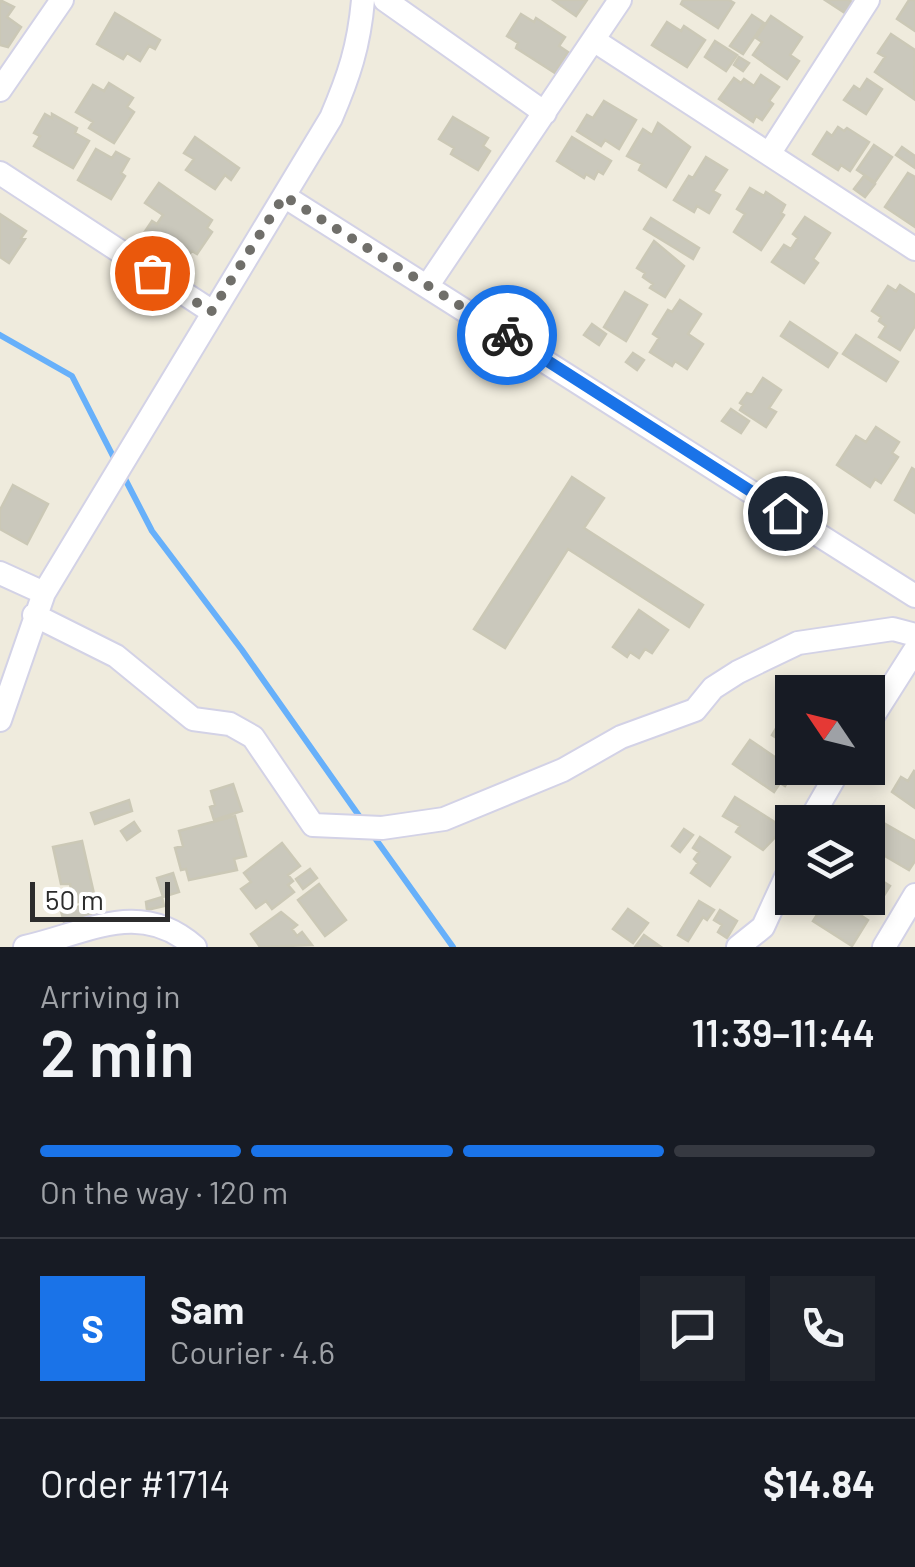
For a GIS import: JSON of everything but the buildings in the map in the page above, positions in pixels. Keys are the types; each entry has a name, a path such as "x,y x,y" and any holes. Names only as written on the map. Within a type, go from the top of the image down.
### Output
{"street":[{"path":"0,90 62,0"},
{"path":"0,720 44,592 331,118 353,66 363,0"},
{"path":"385,0 544,113"},
{"path":"428,284 620,0"},
{"path":"769,154 868,0"},
{"path":"595,41 915,249"},
{"path":"0,173 211,312"},
{"path":"284,196 915,596"},
{"path":"0,573 44,592"},
{"path":"34,615 116,656 193,720 230,724 253,737 313,825 355,828 414,826 444,819 564,770 621,737 696,710 713,688 798,643 892,629 915,635"},
{"path":"885,697 915,650"},
{"path":"884,947 915,895"},
{"path":"738,947 763,927 775,901"},
{"path":"26,947 137,920 156,923 195,947"}],"waterway":[{"path":"0,335 72,376 116,462"},
{"path":"122,473 152,531 362,820"},
{"path":"372,834 453,947"}],"way so far":[{"path":"152,273 211,312 284,196 507,335"}],"route":[{"path":"507,335 785,513"}]}
